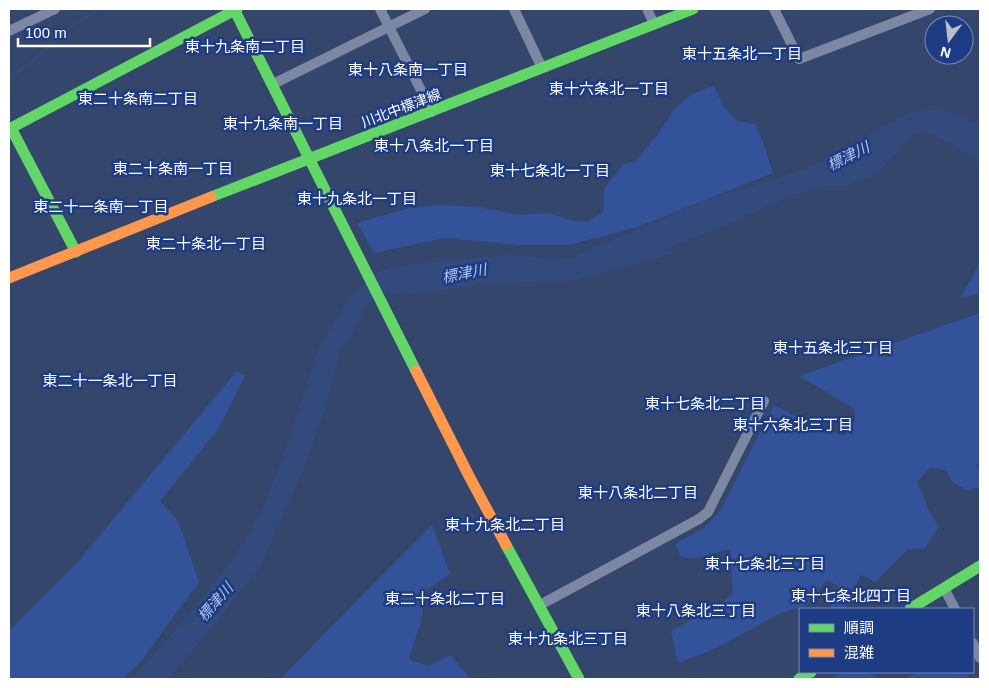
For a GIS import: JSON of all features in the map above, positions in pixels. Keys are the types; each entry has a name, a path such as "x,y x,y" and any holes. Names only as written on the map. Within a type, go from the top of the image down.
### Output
{"street":[{"path":"9,31 55,9"},
{"path":"76,252 11,128 235,9 470,477 579,679"},
{"path":"380,9 432,112"},
{"path":"273,84 425,9"},
{"path":"514,9 542,68"},
{"path":"646,9 654,24"},
{"name":"川北中標津線","path":"9,278 693,9"},
{"path":"774,9 799,59 930,9"},
{"path":"540,605 700,519 708,512 764,401"},
{"path":"912,608 980,566"},
{"path":"944,588 954,608"},
{"path":"974,645 980,658"}],"shaded area":[{"path":"714,86 723,106 737,121 755,124 773,173 640,226 570,245 518,245 445,238 374,253 357,223 409,208 440,205 480,207 518,215 548,213 574,221 587,222 604,211 604,189 623,164 635,162 675,109 692,94"},
{"path":"980,262 980,293 961,298"},
{"path":"980,313 980,465 976,465 980,474 980,486 968,491 952,482 946,470 930,467 917,482 930,513 939,527 925,548 907,550 875,582 861,574 844,608 830,608 838,586 827,580 807,605 781,613 714,649 678,663 671,631 721,604 733,593 730,549 694,559 680,556 676,543 703,529 720,511 774,405 811,425 844,436 855,421 855,409 799,376"},
{"path":"237,371 245,376 219,428 160,501 178,521 199,582 141,661 123,679 9,679 9,631 77,563"},
{"path":"432,525 450,574 420,594 423,614 409,659 428,666 451,655 470,679 280,679"},
{"path":"841,673 869,673 878,679 831,679"},
{"path":"918,673 970,673 966,679 903,679"}],"water":[{"name":"標津川","path":"938,109 965,116 980,126 980,162 947,141 927,132 914,133 878,173 846,186 825,186 792,195 671,247 672,254 571,281 485,283 414,295 388,292 368,303 359,322 340,352 325,410 304,468 260,567 168,679 133,679 198,604 234,558 262,511 281,462 319,347 343,308 359,288 375,273 396,266 503,255 568,259 712,198 804,170 907,113"}],"waterway":[{"path":"9,80 70,27 99,9"}],"traffic: fast":[{"path":"234,9 416,371"},
{"path":"76,252 11,128 237,9"},
{"path":"211,197 693,9"},
{"path":"506,545 579,679"},
{"path":"912,608 980,566"},
{"path":"799,679 809,673"}],"traffic: slow":[{"path":"9,278 211,197"},
{"path":"416,371 506,545"}],"district":[{"name":"東十九条南二丁目","path":"245,46"},
{"name":"東十五条北一丁目","path":"742,53"},
{"name":"東十八条南一丁目","path":"408,69"},
{"name":"東十六条北一丁目","path":"609,88"},
{"name":"東二十条南二丁目","path":"138,98"},
{"name":"東十九条南一丁目","path":"283,123"},
{"name":"東十八条北一丁目","path":"434,145"},
{"name":"東二十条南一丁目","path":"173,168"},
{"name":"東十七条北一丁目","path":"550,170"},
{"name":"東十九条北一丁目","path":"357,198"},
{"name":"東二十一条南一丁目","path":"101,206"},
{"name":"東二十条北一丁目","path":"206,243"},
{"name":"東十五条北三丁目","path":"833,347"},
{"name":"東二十一条北一丁目","path":"110,380"},
{"name":"東十七条北二丁目","path":"705,403"},
{"name":"東十六条北三丁目","path":"793,424"},
{"name":"東十八条北二丁目","path":"638,492"},
{"name":"東十九条北二丁目","path":"505,524"},
{"name":"東十七条北三丁目","path":"765,563"},
{"name":"東十七条北四丁目","path":"851,595"},
{"name":"東二十条北二丁目","path":"445,598"},
{"name":"東十八条北三丁目","path":"696,610"},
{"name":"東十九条北三丁目","path":"568,638"}]}
